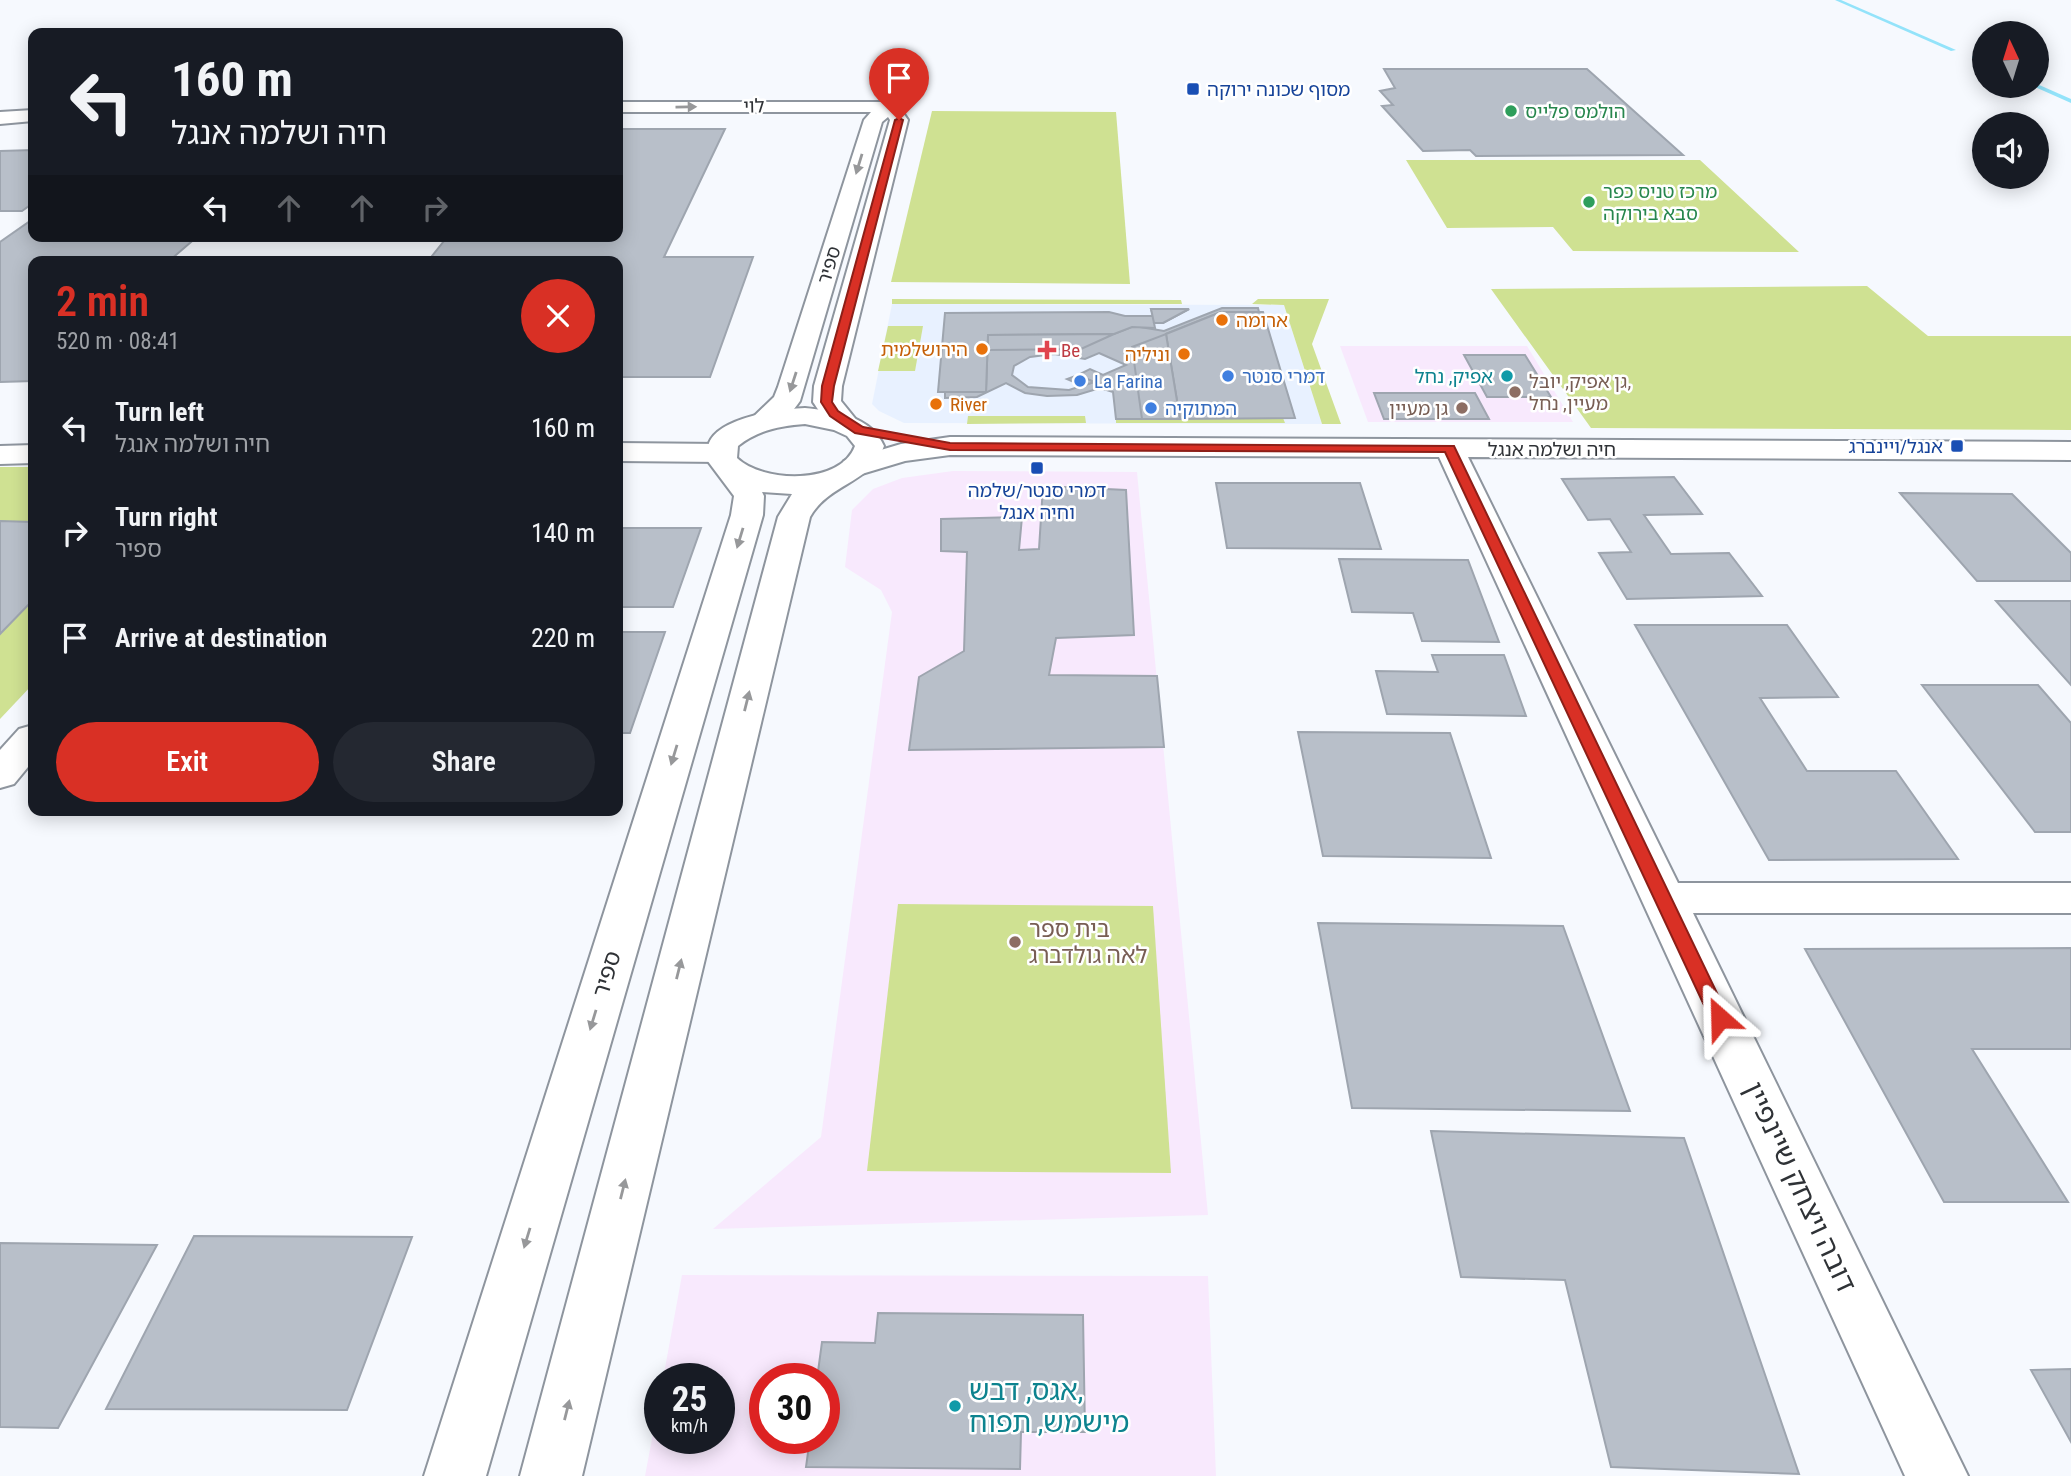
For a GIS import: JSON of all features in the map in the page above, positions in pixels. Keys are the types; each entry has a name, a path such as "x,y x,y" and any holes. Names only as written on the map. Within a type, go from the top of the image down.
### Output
{"street":[{"name":"ספיר","path":"852,426 827,402 828,386 899,120 890,107 894,77"},
{"name":"לוי","path":"623,107 890,107"},
{"name":"ספיר","path":"763,421 786,401 792,387 873,120 890,107"},
{"path":"0,117 28,116"},
{"name":"חיה ושלמה אנגל","path":"763,421 805,416 950,446"},
{"path":"729,463 734,435 763,421"},
{"path":"551,1476 794,517 807,495 845,471 869,448 867,438 852,426"},
{"name":"חיה ושלמה אנגל","path":"845,471 888,456 950,446 2071,451"},
{"name":"דובה ויצחק שיינפיין","path":"1449,448 1937,1476"},
{"path":"623,452 729,463 752,480 794,484 845,471"},
{"path":"0,455 28,454"},
{"name":"ספיר","path":"454,1476 747,515 749,496 729,463"},
{"path":"0,775 28,743"},
{"path":"1663,898 2071,898"}],"shaded area":[{"path":"892,304 1284,305 1322,424 904,423 879,411 872,404"},
{"path":"1340,346 1527,346 1573,422 1368,422"},
{"name":"בית ספר לאה גולדברג","path":"953,471 1137,472 1208,1215 713,1229 821,1137 892,612 881,590 845,567 852,510 873,489 902,478"},
{"path":"682,1275 1208,1276 1216,1476 645,1476 649,1454 735,1454 735,1363 666,1363"}],"green space":[{"path":"932,111 1116,112 1130,284 891,282"},
{"name":"מרכז טניס כפר סבא בירוקה","path":"1406,160 1700,160 1799,252 1573,251 1553,227 1447,228"},
{"path":"1867,286 1928,336 2071,336 2071,430 1591,428 1491,289"},
{"path":"892,299 1181,300 1182,304 892,304"},
{"path":"1258,299 1329,299 1312,344 1341,424 1322,424 1284,305 1252,304"},
{"path":"888,326 923,326 915,371 878,371"},
{"path":"968,416 1085,416 1086,423 967,424"},
{"path":"1283,418 1285,423 1116,423 1116,419"},
{"path":"0,467 28,467 28,689 0,719"},
{"path":"898,904 1153,906 1171,1173 867,1171"}],"building":[{"name":"הולמס פלייס","path":"1384,69 1587,69 1683,155 1476,156 1470,150 1423,151 1382,106 1393,105 1380,91 1395,88"},
{"path":"623,129 725,129 664,257 753,257 710,377 623,377 623,256 432,256 443,242 623,242"},
{"path":"28,150 28,207 22,211 0,211 0,151"},
{"path":"28,222 28,242 191,242 175,256 28,256 28,381 0,382 0,242"},
{"path":"1222,308 1258,308 1259,312 1221,312 1166,334 1180,419 1116,419 1113,392 1100,388 1077,395 1047,396 1025,393 1006,383 977,397 945,398 945,392 986,392 988,335 1114,334 1134,326 1164,331","holes":["1099,353 1126,365 1103,375 1090,369 1078,375 1094,382 1069,390 1028,387 1012,375 1014,366 1030,357 1054,354 1085,359"]},
{"path":"1151,309 1189,309 1163,323 1154,323 1155,328 1132,327 1114,334 988,335 986,392 938,392 945,313 1109,312 1125,316 1153,316"},
{"path":"1151,309 1189,309 1163,323 1154,323"},
{"name":"דמרי סנטר","path":"1221,312 1263,312 1295,418 1180,419 1166,334"},
{"path":"1114,334 1081,349 988,350 988,335"},
{"path":"1166,334 1180,419 1142,419 1132,347"},
{"name":"אפיק, נחל","path":"1464,355 1525,355 1551,397 1487,397"},
{"path":"1078,375 1094,382 1083,386 1067,379"},
{"path":"1374,393 1475,393 1489,419 1384,419"},
{"path":"1674,477 1702,514 1644,515 1671,554 1729,553 1762,596 1627,599 1599,553 1631,552 1610,519 1588,520 1562,479"},
{"path":"1216,483 1360,483 1381,549 1227,548"},
{"path":"1043,486 1126,490 1134,635 1056,638 1049,675 1157,676 1164,747 909,750 919,677 964,651 967,552 941,551 941,519 1022,517 1019,550 1039,549"},
{"path":"1900,493 2012,494 2071,553 2071,581 1977,581"},
{"path":"0,521 28,522 28,605 0,634"},
{"path":"623,528 701,528 673,607 623,607"},
{"path":"1339,559 1468,560 1499,642 1422,641 1413,613 1352,612"},
{"path":"1996,601 2071,601 2071,685 2028,637"},
{"path":"1635,625 1787,625 1838,697 1760,698 1807,771 1896,771 1958,859 1769,860"},
{"path":"623,632 665,632 630,733 623,733"},
{"path":"1432,655 1504,655 1526,716 1387,714 1376,671 1438,672"},
{"path":"1922,685 2038,685 2071,723 2071,832 2035,832"},
{"path":"1298,732 1450,733 1491,858 1323,856"},
{"path":"1318,923 1563,926 1630,1111 1352,1108"},
{"path":"2071,948 2071,1049 1972,1049 2068,1202 1944,1202 1805,949"},
{"path":"1431,1131 1684,1138 1799,1474 1611,1467 1565,1280 1461,1277"},
{"path":"194,1236 412,1237 347,1410 106,1409"},
{"path":"0,1243 157,1245 58,1428 0,1427"},
{"name":"אגס, דבש, מישמש, תפוח","path":"878,1313 1083,1315 1085,1432 1021,1432 1020,1469 806,1467 808,1454 840,1454 840,1363 819,1363 822,1342 875,1343"},
{"path":"2071,1369 2071,1442 2031,1370"}],"waterway":[{"path":"1837,0 1953,50"},
{"path":"2049,91 2071,101"}],"place":[{"name":"מסוף שכונה ירוקה","path":"1193,89"},
{"name":"הולמס פלייס","path":"1511,111"},
{"name":"מרכז טניס כפר סבא בירוקה","path":"1589,202"},
{"name":"ארומה","path":"1222,320"},
{"name":"הירושלמית","path":"982,349"},
{"name":"Be","path":"1047,350"},
{"name":"וניליה","path":"1184,354"},
{"name":"דמרי סנטר","path":"1228,376"},
{"name":"אפיק, נחל","path":"1507,376"},
{"name":"La Farina","path":"1080,381"},
{"name":"גן אפיק, יובל, מעיין, נחל","path":"1515,392"},
{"name":"River","path":"936,404"},
{"name":"המתוקיה","path":"1151,408"},
{"name":"גן מעיין","path":"1462,408"},
{"name":"אנגל/ויינברג","path":"1957,446"},
{"name":"דמרי סנטר/שלמה וחיה אנגל","path":"1037,468"},
{"name":"בית ספר לאה גולדברג","path":"1015,942"},
{"name":"אגס, דבש, מישמש, תפוח","path":"955,1406"}],"route":[{"path":"899,120 828,386 827,402 834,414 859,430 950,446 1449,448 1720,1018"}]}
